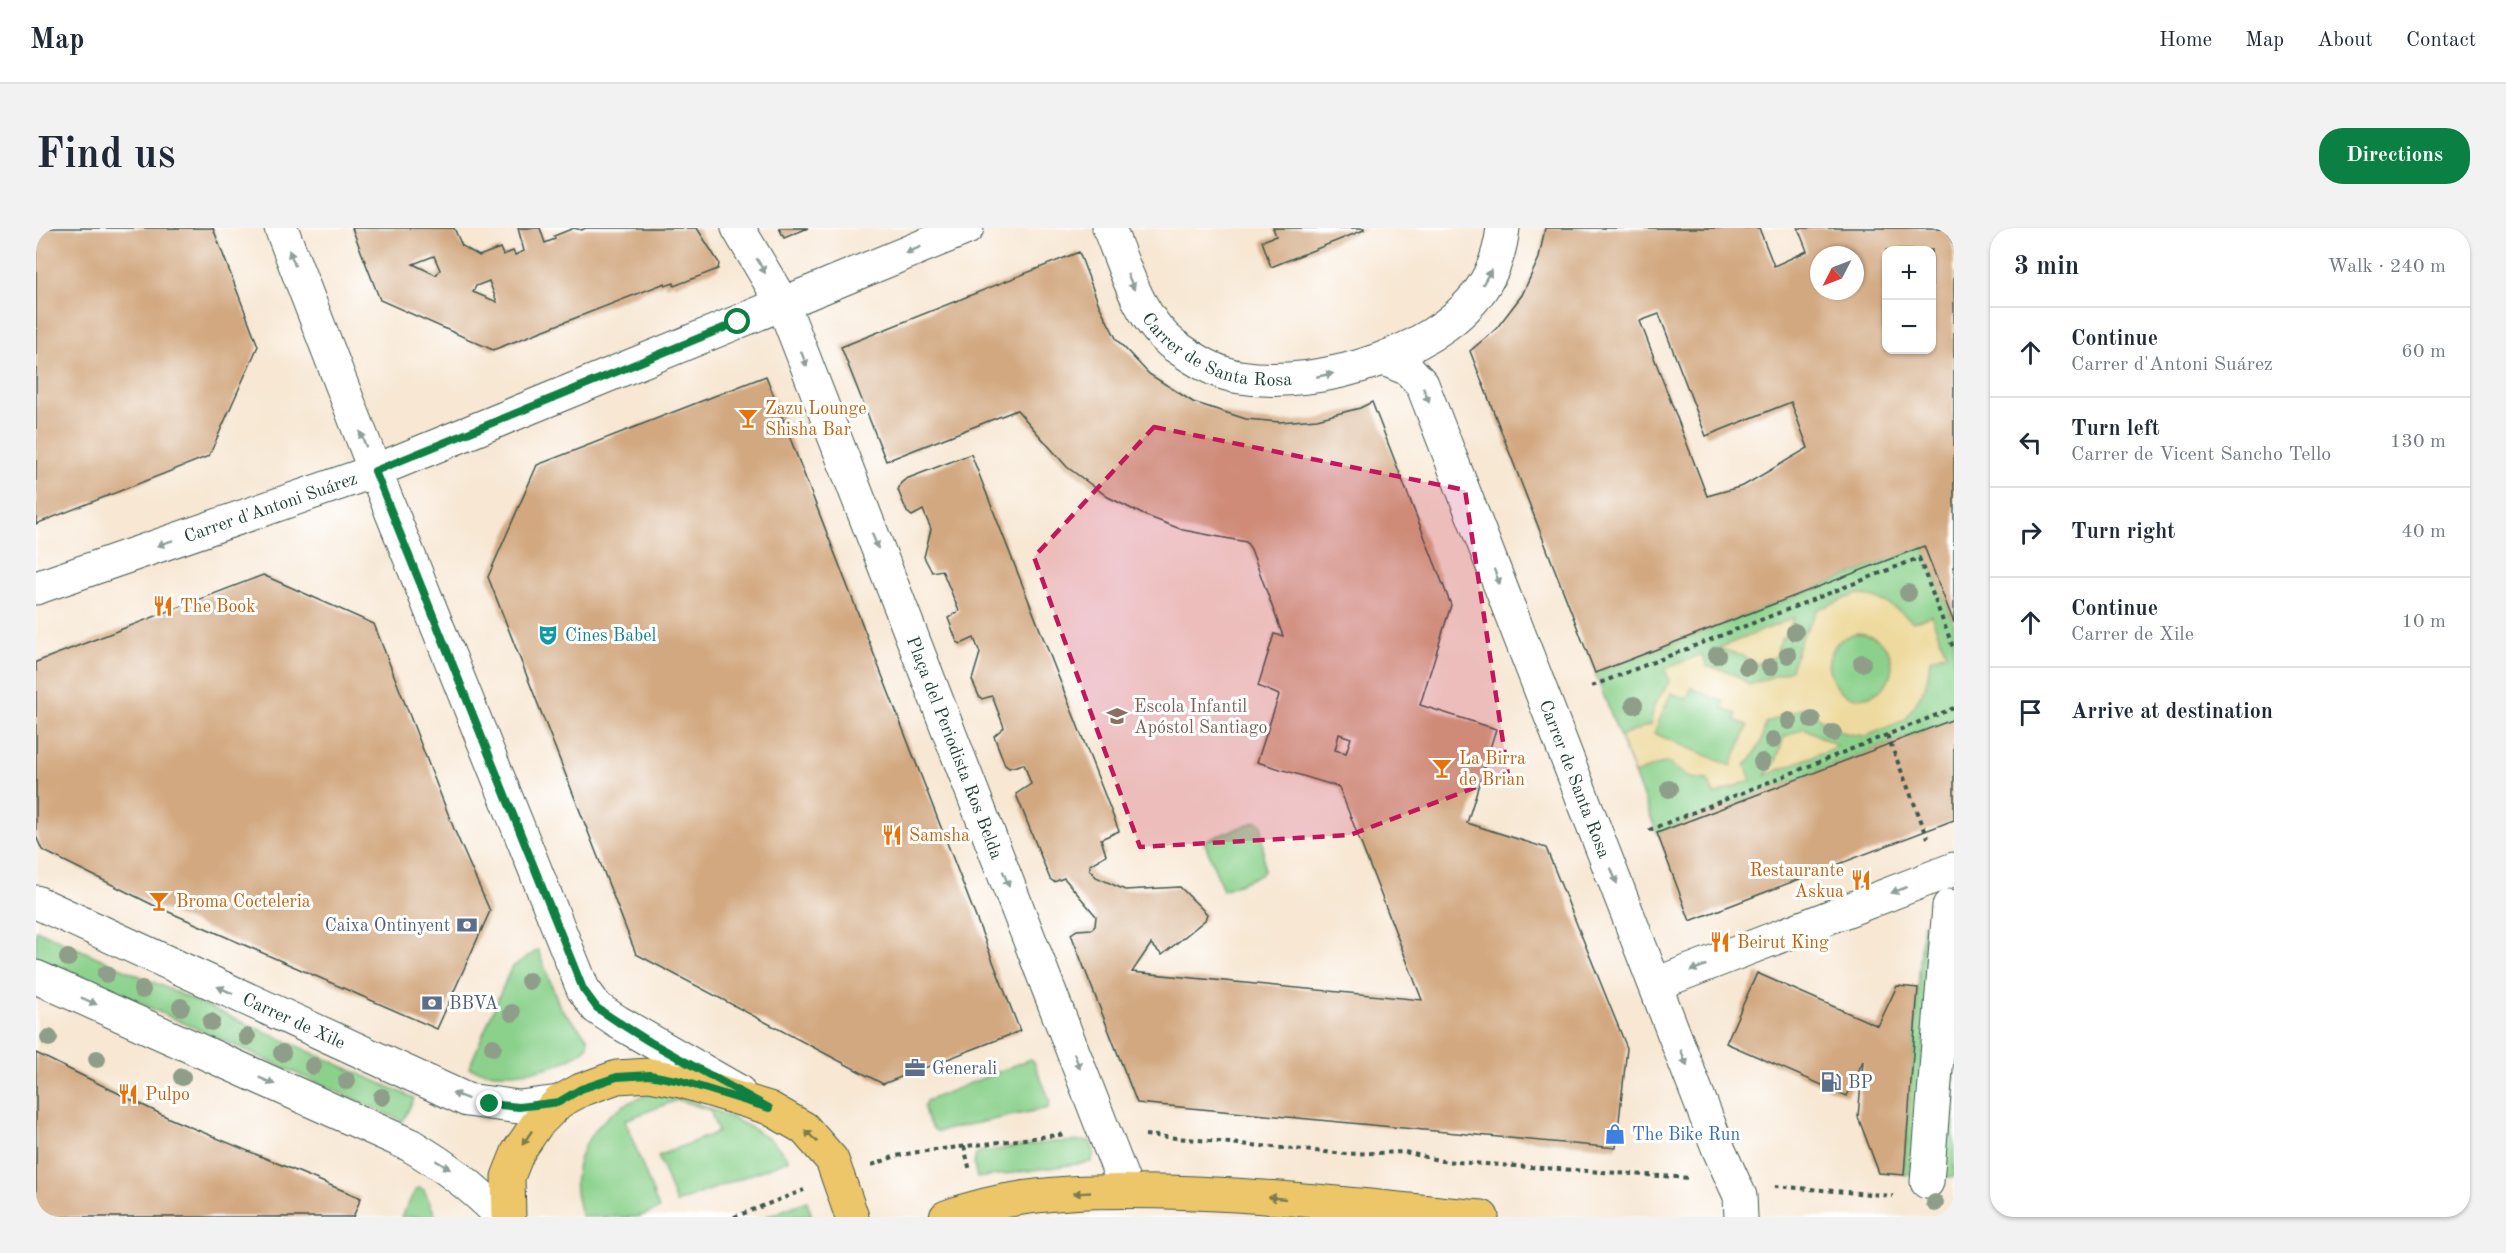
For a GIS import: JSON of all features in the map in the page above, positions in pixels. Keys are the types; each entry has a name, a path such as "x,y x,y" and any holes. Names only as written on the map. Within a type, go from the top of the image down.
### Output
{"main road":[{"path":"509,1217 508,1177 518,1152 537,1124 559,1102 581,1089 617,1077 650,1075 681,1081 769,1108 804,1128 832,1160 852,1217"},
{"path":"946,1217 1023,1199 1075,1193 1127,1191 1259,1196 1482,1217"}],"street":[{"path":"281,228 375,471 583,989 597,1008 618,1022 769,1108"},
{"name":"Plaça del Periodista Ros Belda","path":"738,228 783,304 1127,1191"},
{"name":"Carrer d'Antoni Suárez","path":"36,588 375,471 967,228"},
{"name":"Carrer de Santa Rosa","path":"1109,228 1133,289 1152,322 1173,345 1204,364 1238,377 1269,381 1308,378 1351,370 1384,359 1438,330 1469,304 1489,277 1501,245 1503,228"},
{"name":"Carrer de Santa Rosa","path":"1384,359 1408,369 1422,384 1719,1150 1740,1196 1742,1217"},
{"path":"1656,984 1954,869"},
{"name":"Carrer de Xile","path":"36,902 467,1100 519,1107 559,1102"},
{"path":"1927,1182 1948,906"},
{"path":"36,977 410,1145 449,1168 482,1195 502,1217"}],"path":[{"path":"1592,686 1919,558 1954,650"},
{"path":"1649,830 1954,708"},
{"path":"1887,735 1928,838"},
{"path":"734,1217 896,1156 1068,1134"},
{"path":"1134,1134 1346,1154 1406,1152 1442,1161 1693,1178"},
{"path":"1772,1186 1897,1196"}],"highlighted area":[{"path":"1154,427 1465,490 1508,775 1350,835 1140,847 1034,557"}],"green space":[{"path":"1924,546 1954,623 1954,719 1657,833 1595,673"},
{"path":"1257,821 1262,825 1264,871 1260,875 1223,890 1204,841"},
{"path":"1923,923 1935,926 1912,1174 1904,1175"},
{"path":"36,930 414,1098 403,1121 36,957"},
{"path":"538,950 560,1007 588,1038 588,1046 563,1062 532,1071 498,1073 469,1068 511,968"},
{"path":"1030,1059 1034,1062 1050,1101 1048,1108 940,1131 936,1131 926,1117 926,1101"},
{"path":"1947,1069 1954,1070 1954,1177 1938,1176"},
{"path":"662,1092 704,1106 750,1127 773,1142 789,1160 676,1203 658,1156 718,1132 710,1110 677,1100 625,1120 659,1209 638,1217 582,1217 576,1181 579,1160 594,1131 617,1110 646,1096"},
{"path":"1090,1141 1094,1152 1091,1162 977,1178 974,1164 976,1154 979,1152 1054,1142"},
{"path":"416,1189 424,1190 436,1217 401,1217"},
{"path":"807,1201 812,1217 765,1217"}],"sand":[{"path":"1858,594 1888,604 1913,622 1931,615 1946,653 1930,659 1927,684 1905,720 1866,736 1849,734 1833,729 1805,707 1765,723 1759,746 1745,765 1751,780 1714,795 1708,780 1690,778 1666,762 1634,774 1620,737 1651,724 1654,705 1669,682 1665,669 1702,654 1707,667 1730,672 1749,685 1791,670 1801,638 1818,609","holes":["1857,633 1872,636 1884,645 1891,657 1892,665 1887,683 1874,694 1860,698 1847,695 1837,687 1831,676 1829,663 1832,651 1841,640","1691,688 1724,702 1722,708 1737,714 1735,720 1748,726 1731,766 1654,733 1671,693 1687,699"]},
{"path":"1794,618 1778,646 1775,657 1754,665 1743,656 1718,648"},
{"path":"1804,728 1838,746 1764,776 1776,762 1784,737"}],"building":[{"path":"36,228 213,228 258,346 209,456 36,524"},
{"path":"352,228 454,228 462,246 479,256 500,248 503,255 513,251 515,255 524,251 518,228 540,228 545,243 555,239 554,236 574,228 581,230 586,228 697,228 719,263 718,269 674,286 674,283 665,286 665,283 493,350 380,300","holes":["434,256 440,270 436,275 413,264","489,281 497,302 473,292 476,286"]},
{"path":"779,228 808,228 784,238"},
{"path":"1273,228 1364,228 1364,230 1271,267 1262,241 1276,236"},
{"path":"1545,228 1759,228 1774,266 1807,251 1798,228 1947,228 1954,246 1954,623 1924,546 1595,673 1470,351 1496,329 1522,295 1539,258","holes":["1659,314 1706,436 1791,402 1808,448 1743,486 1707,496 1640,321"]},
{"path":"1079,252 1099,305 1117,340 1149,374 1193,402 1246,419 1280,422 1317,419 1360,408 1372,402 1451,605 1420,705 1496,729 1467,823 1546,848 1627,1048 1616,1148 1137,1103 1071,934 1077,930 1092,929 1095,926 1096,916 1064,878 1054,882 1050,879 1016,794 1031,784 1024,764 1009,768 1005,765 994,736 1004,727 992,696 982,699 972,680 980,653 974,638 961,644 957,642 948,618 959,611 942,570 932,572 924,557 931,529 923,510 912,516 907,512 898,490 906,479 971,454 1119,831 1101,839 1106,855 1090,865 1090,870 1096,877 1125,890 1180,887 1207,914 1205,920 1162,955 1151,944 1132,972 1422,1000 1339,787 1257,762 1279,695 1258,686 1274,634 1283,636 1251,549 1246,542 1183,530 1144,515 1108,497 1067,467 1017,410 886,461 841,347","holes":["1339,734 1351,738 1346,753 1335,750"]},
{"path":"766,376 1020,1031 883,1084 636,954 488,577 537,465"},
{"path":"263,575 374,624 454,829 490,911 437,1029 155,906 42,850 36,836 36,662"},
{"path":"1954,719 1954,820 1690,921 1657,833"},
{"path":"1757,973 1878,1026 1897,986 1918,988 1904,1175 1879,1173 1858,1117 1863,1061 1847,1096 1726,1043"},
{"path":"36,1053 171,1119 361,1198 353,1217 36,1217"}],"place":[{"name":"Zazu Lounge Shisha Bar","path":"748,418"},
{"name":"The Book","path":"163,606"},
{"name":"Cines Babel","path":"548,635"},
{"name":"Escola Infantil Apóstol Santiago","path":"1117,716"},
{"name":"La Birra de Brian","path":"1442,768"},
{"name":"Samsha","path":"892,835"},
{"name":"Restaurante Askua","path":"1861,880"},
{"name":"Broma Cocteleria","path":"159,901"},
{"name":"Caixa Ontinyent","path":"467,925"},
{"name":"Beirut King","path":"1720,942"},
{"name":"BBVA","path":"432,1003"},
{"name":"Generali","path":"915,1068"},
{"name":"BP","path":"1831,1082"},
{"name":"Pulpo","path":"128,1094"},
{"name":"The Bike Run","path":"1615,1134"}],"route":[{"path":"490,1104 519,1107 559,1102 581,1089 617,1077 650,1075 681,1081 769,1108 618,1022 597,1008 583,989 375,471 738,322"}]}
